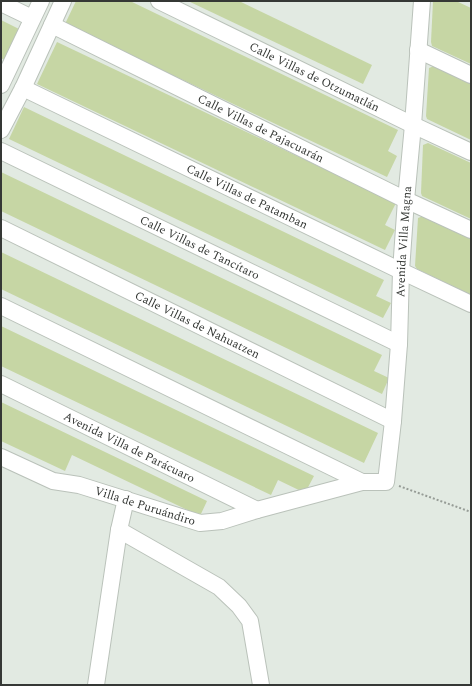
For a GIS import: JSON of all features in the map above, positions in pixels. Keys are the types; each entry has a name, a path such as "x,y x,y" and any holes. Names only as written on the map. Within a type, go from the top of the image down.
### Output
{"street":[{"path":"2,81 41,1"},
{"path":"1,130 23,88 63,1"},
{"name":"Calle Villas de Otzumatlán","path":"159,1 471,152"},
{"name":"Avenida Villa Magna","path":"386,482 393,421 399,344 401,271 422,1"},
{"path":"1,3 32,18"},
{"name":"Calle Villas de Pajacuarán","path":"52,24 406,200 471,230"},
{"path":"418,50 471,75"},
{"name":"Calle Villas de Patamban","path":"23,88 471,304"},
{"name":"Calle Villas de Tancítaro","path":"1,151 399,344"},
{"name":"Calle Villas de Nahuatzen","path":"1,228 393,421"},
{"path":"1,306 362,482"},
{"name":"Avenida Villa de Parácuaro","path":"1,384 257,510"},
{"name":"Villa de Puruándiro","path":"1,457 52,481 78,485 200,523 222,521 257,510 362,482 386,482"},
{"path":"96,685 119,530 126,499"},
{"path":"119,530 219,587 239,606 250,622 261,685"}],"path":[{"path":"386,482 471,512"}],"building":[{"path":"76,1 130,1 398,130 388,151 397,156 387,177 65,24"},
{"path":"188,1 239,1 372,65 363,84"},
{"path":"433,1 456,1 471,8 471,64 432,46"},
{"path":"1,20 23,31 8,62 1,58"},
{"path":"57,42 396,203 385,225 395,230 385,250 37,84"},
{"path":"434,66 471,83 471,140 427,119 429,68"},
{"path":"24,107 384,280 376,296 391,303 383,318 9,139"},
{"path":"428,143 471,163 471,219 422,196 423,145"},
{"path":"1,172 382,355 374,371 389,378 382,394 1,211"},
{"path":"423,216 471,239 471,295 417,269 415,266 418,218"},
{"path":"1,252 378,433 364,463 1,289"},
{"path":"1,326 314,476 305,493 278,480 271,495 1,366"},
{"path":"1,402 207,501 200,516 72,455 65,471 1,441"}]}
